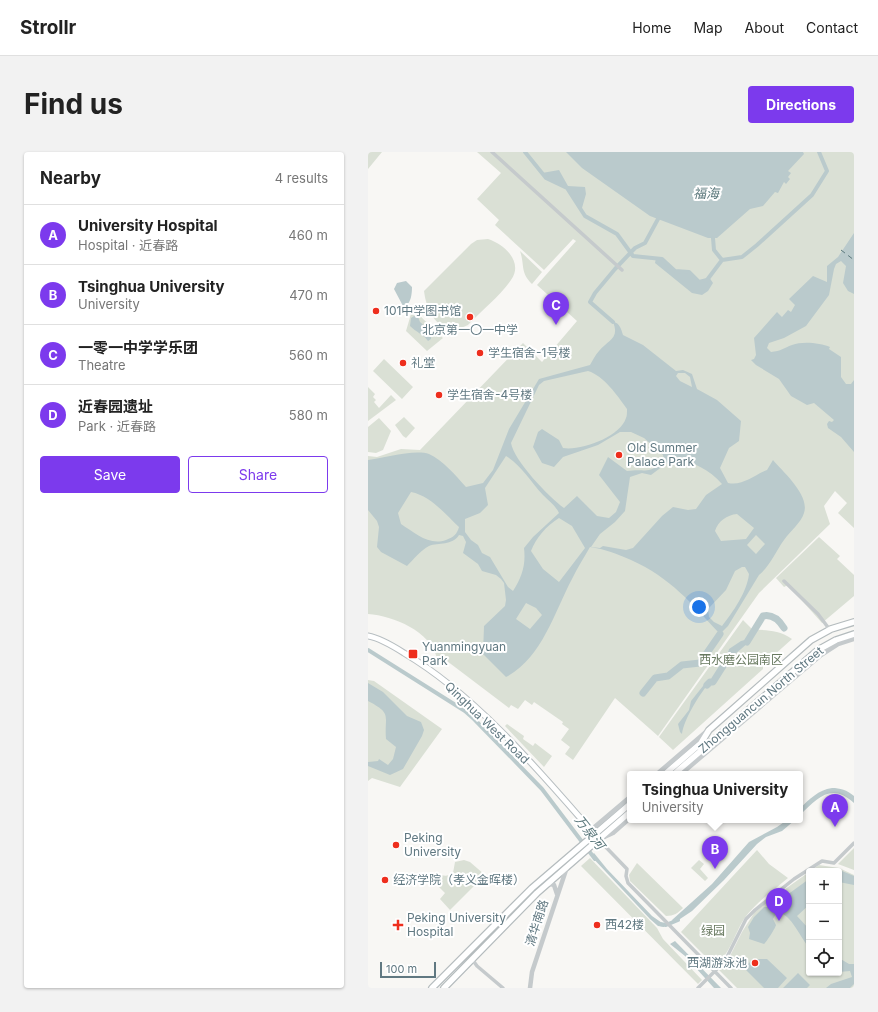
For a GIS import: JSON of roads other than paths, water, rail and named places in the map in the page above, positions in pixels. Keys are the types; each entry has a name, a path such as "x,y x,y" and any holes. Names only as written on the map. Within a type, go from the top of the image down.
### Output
{"main road":[{"name":"Zhongguancun North Street","path":"669,771 701,744 709,730 806,645 830,630 854,622"},
{"name":"Zhongguancun North Street","path":"677,771 818,650 836,640 854,634"},
{"name":"Qinghua West Road","path":"368,636 398,649 421,663 472,704 507,739 599,840"},
{"path":"432,988 532,888 587,840 593,832 627,806"},
{"path":"444,988 548,883 627,815"}],"street":[{"path":"492,152 622,270"},
{"path":"784,581 818,614 830,630"},
{"path":"685,771 821,655 838,644 854,639"},
{"path":"661,771 709,730"},
{"path":"593,832 627,800"},
{"path":"627,821 613,833 599,840 627,869 626,876 628,883 731,988"},
{"path":"698,988 728,956 746,919 762,903 822,860 834,863 854,843"},
{"name":"清华南路","path":"530,988 532,972 568,865"},
{"path":"548,883 554,885 557,895"},
{"path":"472,959 477,966 503,988"}],"water":[{"name":"福海","path":"566,152 803,152 804,154 788,171 791,173 788,177 790,179 786,184 784,182 778,193 775,192 763,206 750,209 717,238 708,238 650,216 582,168"},
{"path":"559,170 568,186 585,187 586,194 582,208 580,209 567,188 546,178 542,173"},
{"path":"854,233 854,294 848,291 843,283 846,266 841,261 836,264 834,269 829,295 806,326 784,338 769,343 767,348 771,352 796,344 821,344 830,347 829,349 841,357 841,377 846,384 851,384 854,380 854,452 841,437 828,428 827,424 829,421 832,422 834,420 814,403 807,405 791,396 779,379 756,365 751,360 754,359 756,355 754,338 777,312 782,317 788,310 791,312 795,305 789,299 813,276 827,282 827,266 838,257"},
{"path":"656,258 662,259 675,271 689,272 699,282 709,277 713,283 708,291 702,295 692,293 655,263"},
{"path":"406,281 412,287 412,292 409,302 406,306 403,306 394,289 397,283"},
{"path":"414,316 418,317 420,322 431,332 431,339 428,341 410,326 411,318"},
{"path":"613,322 619,325 623,335 643,345 676,371 683,370 692,374 697,389 717,400 741,421 739,441 729,448 720,468 728,483 733,484 744,482 767,470 773,460 789,477 799,491 805,506 803,517 784,540 770,563 759,575 728,626 720,634 680,592 658,575 631,560 606,550 590,547 574,575 546,634 538,647 518,669 506,677 483,654 484,626 505,606 506,600 504,583 496,575 482,571 478,564 463,553 466,542 463,536 459,535 453,541 429,546 407,566 381,552 377,547 379,527 377,521 368,510 368,460 408,453 429,454 439,460 466,487 483,483 493,470 509,429 539,379 590,365 602,347 612,339 615,328","holes":["588,371 594,373 605,382 627,409 626,418 616,431 608,437 589,445 563,448 559,440 542,429 538,432 533,447 542,463 554,467 563,457 598,445 620,432 631,432 644,438 663,455 664,460 650,470 627,471 608,457 599,475 620,502 616,512 609,518 597,516 577,496 564,508 533,478 518,459 511,443 539,385 544,381","678,373 685,373 690,377 692,387 680,381 676,376","506,456 521,469 543,495 554,505 559,513 533,537 524,548 523,571 513,591 508,587 490,557 482,553 478,545 471,540 465,532 465,519 480,513 488,505 485,488","675,457 701,467 712,474 722,484 706,495 696,509 688,510 673,507 662,516 633,548 626,550 603,546 600,548 591,547 600,534 615,522 625,511 630,477 642,473 651,475","411,492 431,501 459,527 456,533 446,540 428,540 417,535 401,524 398,513","737,514 754,528 746,539 721,541 715,531 716,527 723,519","559,518 572,526 585,548 559,582 543,569 531,551 539,537","756,535 765,544 756,554 747,545","745,567 749,574 748,581 735,608 722,626 714,622 709,617 708,609 726,590 735,571","526,603 536,608 542,615 530,629 516,619"]},
{"path":"753,634 748,643 727,661 726,666 713,683 709,683 692,707 682,734 678,724 689,710 691,701 707,681 713,679 720,670 723,659 728,655 729,649 745,640"},
{"path":"368,683 383,692 407,716 421,722 424,730 403,769 390,775 368,766 368,762 378,761 379,759 388,765 393,759 396,747 386,739 386,716 384,712 376,705 368,701"},
{"path":"838,788 851,794 854,796 854,803 846,797 832,793 819,798 803,812 803,805 818,793 827,789"},
{"path":"783,823 791,823 782,831 766,837 757,844 724,880 692,911 674,923 672,920 712,884 749,842"},
{"path":"594,853 607,869 652,916 665,925 664,927 658,926 650,919 591,856"},
{"path":"842,871 854,876 854,885 842,883"},
{"path":"806,881 806,908 797,916 806,926 806,943 787,917 777,912 773,919 776,926 764,944 749,939 750,933 748,927 754,917 764,907 775,907 787,895"},
{"path":"675,941 721,988 714,988 685,956 670,944"},
{"path":"753,959 767,959 787,978 778,988 764,988 744,968"},
{"path":"842,960 849,964 854,964 854,984 850,988 826,988 831,984 852,977 850,971 842,972"},
{"path":"798,973 810,985 807,988 783,988"}],"waterway":[{"path":"525,152 546,178 567,188 585,216 617,234 633,256 662,259 675,271 689,272 699,282 707,280 722,260 742,257 812,195 827,171 819,152"},
{"path":"613,322 590,302 595,293 615,269 635,248 645,243 658,219"},
{"path":"713,238 714,250 722,260"},
{"path":"747,642 763,616 775,618 784,628"},
{"path":"643,693 655,678 668,676 682,665 700,663 720,634"},
{"name":"万泉河","path":"368,650 465,711 474,719 542,789 595,859"},
{"path":"707,685 710,682 713,682 732,652"},
{"name":"万泉河","path":"660,924 666,925 678,920"}],"place":[{"name":"101中学图书馆","path":"376,311"},
{"name":"北京第一〇一中学","path":"470,317"},
{"name":"一零一中学学乐团","path":"556,325"},
{"name":"学生宿舍-1号楼","path":"480,353"},
{"name":"礼堂","path":"403,363"},
{"name":"学生宿舍-4号楼","path":"439,395"},
{"name":"Old Summer Palace Park","path":"619,455"},
{"name":"Yuanmingyuan Park","path":"413,654"},
{"name":"University Hospital","path":"835,827"},
{"name":"Peking University","path":"396,845"},
{"name":"Tsinghua University","path":"715,869"},
{"name":"经济学院（孝义金晖楼）","path":"385,880"},
{"name":"近春园遗址","path":"779,921"},
{"name":"Peking University Hospital","path":"398,925"},
{"name":"西42楼","path":"597,925"},
{"name":"西湖游泳池","path":"755,963"}],"park label":[{"name":"西水磨公园南区","path":"741,660"},
{"name":"绿园","path":"713,931"}]}
